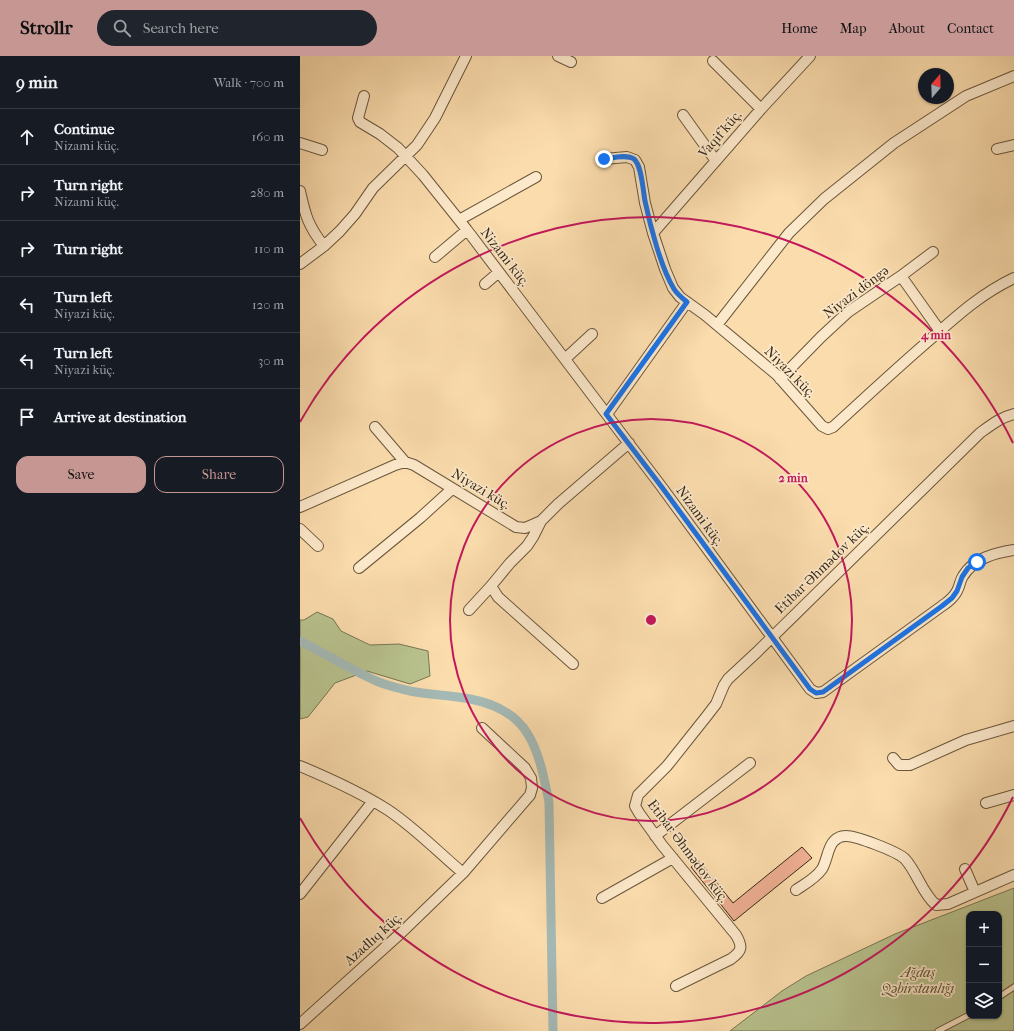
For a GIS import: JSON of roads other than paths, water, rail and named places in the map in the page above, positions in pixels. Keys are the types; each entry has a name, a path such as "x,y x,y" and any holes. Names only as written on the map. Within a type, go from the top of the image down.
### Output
{"street":[{"path":"300,264 324,246 340,231 355,214 372,188 406,157 417,144 436,118 466,56"},
{"path":"558,56 570,62"},
{"name":"Vaqif küç.","path":"653,233 760,109 810,56"},
{"path":"713,61 760,109"},
{"path":"717,325 789,233 824,199 894,143 966,96 1014,76"},
{"name":"Nizami küç.","path":"364,96 358,118 360,122 380,134 398,148 423,175 467,230 629,443 810,689 816,693 823,692 952,598 968,568 992,554 1014,550"},
{"path":"683,116 716,161"},
{"path":"300,143 322,150"},
{"path":"997,149 1014,145"},
{"name":"Niyazi küç.","path":"604,159 627,157 635,160 639,167 645,203 653,233 673,288 680,297 717,325 780,379 822,426 828,429 833,427 975,301 998,286 1014,278"},
{"path":"459,220 536,177"},
{"path":"300,191 305,214 309,224 314,234 324,246"},
{"path":"435,256 467,230"},
{"path":"901,276 933,252"},
{"path":"485,284 499,272"},
{"name":"Niyazi döngə","path":"780,379 821,336 848,312 901,276 940,331"},
{"path":"606,414 687,302"},
{"path":"565,359 592,334"},
{"name":"Etibar Əhmədov küç.","path":"676,986 731,959 739,953 741,948 736,935 655,836 639,813 635,806 638,795 667,766 706,717 716,704 728,679 980,433 1008,415 1014,414"},
{"path":"300,507 395,464 405,462 375,427"},
{"name":"Niyazi küç.","path":"405,462 414,465 516,527 525,528 541,521 558,504 629,443"},
{"path":"359,568 420,518 452,488"},
{"path":"469,610 527,546 541,521"},
{"path":"300,529 318,546"},
{"path":"491,586 498,597 572,664"},
{"path":"893,758 900,765 910,765 966,740 1014,726"},
{"name":"Azadlıq küç.","path":"300,1024 401,933 463,873 530,794 532,788 531,778 525,768 482,728"},
{"path":"655,836 750,763"},
{"path":"300,766 342,784 373,801 403,822 463,873"},
{"path":"986,804 1014,795"},
{"path":"300,894 373,801"},
{"path":"796,890 816,876 822,869 832,842 838,837 846,836 854,837 897,853 903,857 910,864 930,900 936,905 948,904 1014,875"},
{"path":"602,898 673,858"},
{"path":"965,869 975,892"}],"lane":[{"path":"1002,995 1014,987"},
{"path":"938,1031 966,1017"}],"waterway":[{"path":"300,641 363,675 386,685 410,691 470,699 490,704 507,712 519,722 528,735 541,765 549,802 553,1031"}],"park label":[{"name":"Ağdaş Qəbirstanlığı","path":"918,980"}]}
